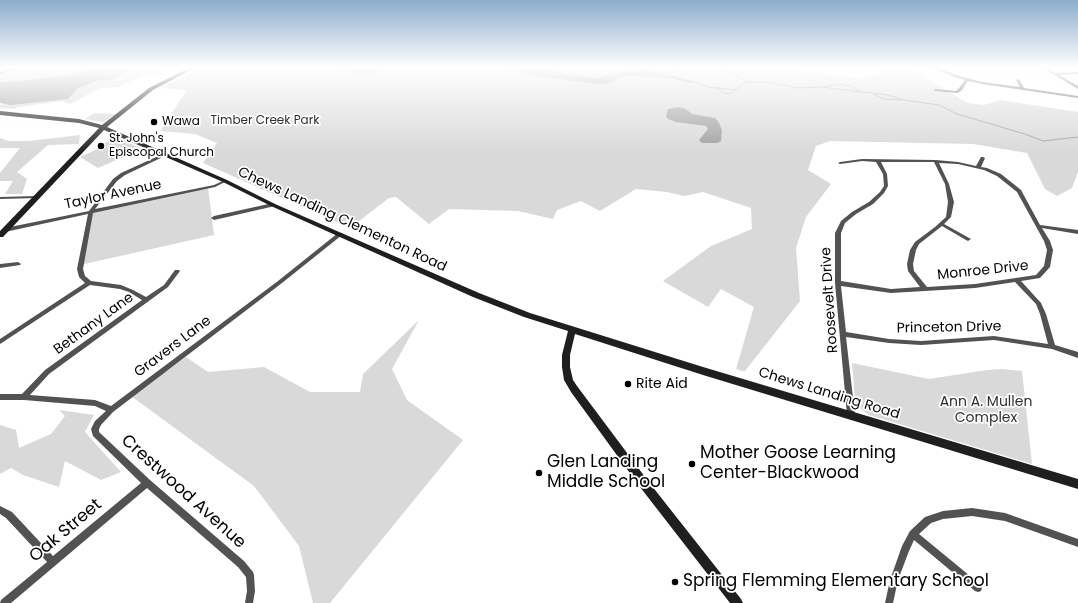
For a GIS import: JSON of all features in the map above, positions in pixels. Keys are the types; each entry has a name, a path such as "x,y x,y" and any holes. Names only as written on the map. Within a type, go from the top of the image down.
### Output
{"main road":[{"path":"2,232 103,127 141,96"},
{"path":"1,114 79,121 103,127"},
{"name":"Chews Landing Clementon Road","path":"103,127 226,181 273,205 501,306 572,330"},
{"path":"572,330 566,355 566,367 569,380 644,484 737,603"},
{"name":"Chews Landing Road","path":"572,330 1078,484"}],"street":[{"path":"146,300 121,287 89,283 82,277 80,269 91,212 115,180 123,174 165,154"},
{"path":"978,166 983,158"},
{"name":"Monroe Drive","path":"838,283 891,291 975,286 1038,277 1047,267 1050,250 1047,241 1019,191 999,175 978,166 936,161 862,160 840,163"},
{"name":"Roosevelt Drive","path":"851,415 838,283 838,232 843,222 882,194 886,186 885,174 878,160"},
{"path":"925,289 911,270 910,264 913,250 918,243 948,217 951,202 947,184 936,161"},
{"name":"Taylor Avenue","path":"2,232 215,186 226,181"},
{"path":"0,198 36,197"},
{"path":"214,218 273,205"},
{"path":"941,224 968,239"},
{"path":"1039,226 1078,232"},
{"name":"Gravers Lane","path":"111,410 262,296 340,234"},
{"path":"0,266 18,264"},
{"name":"Bethany Lane","path":"24,397 47,372 166,286 177,271"},
{"path":"1016,280 1038,303 1043,314 1052,347"},
{"path":"0,342 89,283"},
{"name":"Princeton Drive","path":"843,334 889,341 921,343 994,338 1052,347 1078,355"},
{"path":"0,397 24,397 95,403 106,406 111,410"},
{"name":"Crestwood Avenue","path":"111,410 98,423 95,429 96,434 147,483 241,564 250,575 251,591 249,603"},
{"name":"Oak Street","path":"4,603 147,483"},
{"path":"0,510 9,515 53,562"},
{"path":"889,603 896,574 905,548 913,534 928,520 943,515 972,512 1005,517 1078,542"},
{"path":"913,534 978,588"}],"green space":[{"path":"71,96 85,96 70,104 62,101 18,107 15,109 0,108 0,105 68,99"},
{"name":"Timber Creek Park","path":"183,96 956,96 968,103 984,105 1000,100 1078,112 1078,172 1072,188 1057,196 1045,189 1027,153 973,144 830,141 816,146 808,170 831,184 806,217 796,248 800,301 745,371 742,371 736,369 754,307 721,289 708,307 663,281 711,246 752,229 751,208 703,192 684,196 667,192 636,189 600,211 581,201 557,210 553,219 518,211 449,209 429,224 396,197 389,198 350,228 203,163 217,143 195,134 160,131"},
{"path":"94,113 115,114 104,122 85,119"},
{"path":"80,135 79,144 48,145 17,172 27,179 22,194 5,194 13,181 0,181 0,173 20,148 0,148 0,138 9,141 29,141"},
{"path":"117,137 142,149 98,168 80,157 100,148 106,148 103,144"},
{"path":"208,187 214,235 80,265 91,212"},
{"path":"419,320 392,369 407,400 463,440 330,603 313,603 299,546 254,486 131,396 186,357 208,372 264,367 310,392 360,392 363,374"},
{"name":"Ann A. Mullen Complex","path":"852,363 929,379 987,370 1001,369 1022,371 1032,464 869,415 862,410 855,400"},
{"path":"59,410 94,415 85,432 121,472 101,480 65,461 59,487 23,475 11,468 0,474 0,425 16,430 19,448 51,434 65,416"}],"shaded area":[{"path":"0,96 71,96 68,99 10,105 0,103"},
{"path":"679,107 686,109 692,114 715,118 722,130 721,141 717,143 702,143 699,140 708,129 706,126 676,122 668,119 666,116 668,109"}],"waterway":[{"path":"878,96 884,99 902,100"},
{"path":"892,96 904,100 939,105 957,114 1025,134 1043,141 1078,137"}],"place":[{"name":"Wawa","path":"154,122"},
{"name":"St. John's Episcopal Church","path":"101,146"},
{"name":"Rite Aid","path":"628,384"},
{"name":"Mother Goose Learning Center-Blackwood","path":"692,464"},
{"name":"Glen Landing Middle School","path":"539,473"},
{"name":"Spring Flemming Elementary School","path":"675,582"}]}
